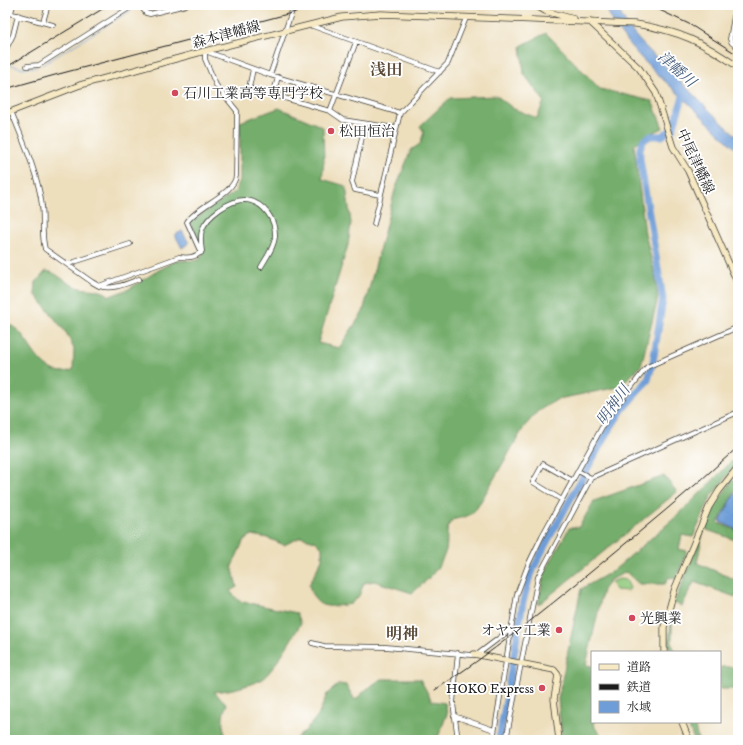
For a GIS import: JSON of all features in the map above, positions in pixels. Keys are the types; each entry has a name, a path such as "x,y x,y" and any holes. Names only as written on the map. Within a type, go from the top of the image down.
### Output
{"main road":[{"path":"535,5 545,11 581,22"},
{"name":"森本津幡線","path":"5,114 80,85 205,51 342,17 381,14 636,24 663,29 687,36 718,53 738,67"},
{"name":"中尾津幡線","path":"590,22 639,68 656,93 673,147 688,171 735,271 738,284"},
{"path":"664,651 664,626 675,588 709,507 719,490 738,467"},
{"path":"474,654 554,670 558,676 554,699 559,740"},
{"path":"682,723 689,740"}],"street":[{"path":"11,13 14,5"},
{"path":"43,22 48,5"},
{"path":"27,66 39,65 134,5"},
{"path":"141,6 146,13 150,14 186,5"},
{"path":"270,75 294,5"},
{"path":"736,5 730,38 732,43 738,47"},
{"path":"5,12 54,25"},
{"path":"5,51 13,35 18,15"},
{"path":"374,224 395,128 400,113 448,63 466,18"},
{"path":"309,25 440,72"},
{"path":"330,111 356,42"},
{"path":"201,253 187,222 201,208 228,190 234,182 236,176 237,111 216,85 205,60 205,51 270,75 400,113"},
{"path":"253,69 249,88 296,100 330,111 343,120 395,128"},
{"path":"273,95 278,77"},
{"path":"296,100 299,84"},
{"path":"11,111 38,185 43,207 42,238 45,249 104,288 125,285 139,279"},
{"path":"365,124 352,182 355,190 380,195"},
{"path":"201,253 202,231 214,213 240,200 247,200 263,208 274,220 275,238 261,268"},
{"path":"68,264 130,244"},
{"path":"99,286 179,257 193,257 201,253"},
{"path":"493,740 517,594 528,565 562,500 608,418 647,368 738,327"},
{"path":"506,740 519,663 538,577 589,477 738,412"},
{"path":"562,500 533,482 539,470 543,464 573,481"},
{"path":"579,472 589,477"},
{"path":"312,643 346,647 386,647 478,654 511,629"},
{"path":"458,653 454,703 454,716 458,740"},
{"path":"454,716 494,730"}],"green space":[{"path":"546,33 600,89 652,101 663,128 648,135 634,145 645,233 655,275 658,298 641,366 619,387 558,399 538,411 524,427 477,508 470,515 454,520 450,523 448,526 446,550 441,563 428,579 412,593 374,581 364,583 359,596 351,604 336,606 324,605 315,599 309,585 322,559 322,548 315,541 301,537 284,545 268,538 251,535 243,542 232,566 237,587 230,591 239,601 297,613 301,623 272,669 262,679 239,688 214,692 227,704 223,722 227,740 5,740 5,322 23,336 37,357 48,368 55,371 64,372 73,370 74,349 67,334 35,294 36,282 46,271 54,273 74,286 102,291 110,296 129,289 176,261 199,260 204,251 190,222 235,192 240,180 240,122 279,108 323,127 324,161 322,179 346,186 351,223 348,245 318,343 339,348 363,312 395,190 411,150 420,144 424,132 420,126 450,98 497,96 514,109 537,118 544,101 524,74 521,46"},
{"path":"738,455 738,462 711,497 693,537 682,535 679,549 687,551 676,579 669,577 665,584 639,584 626,572 610,580 603,590 586,665 591,666 591,723 594,723 595,728 606,740 562,740 558,699 581,589 613,571 678,515"},
{"path":"664,476 677,492 538,605 544,574 569,528 579,527 594,501"},
{"path":"732,480 738,482 738,486 718,523 738,531 738,541 707,530 706,527 716,505"},
{"path":"703,533 697,563 736,580 738,578 738,598 694,582 682,606 674,603"},
{"path":"619,579 626,580 630,588 628,591 615,590 611,582"},
{"path":"671,622 672,645 675,651 668,651"},
{"path":"721,667 738,667 738,689 721,689"},
{"path":"381,679 420,679 432,701 445,703 447,714 437,740 294,740 306,730 319,714 327,694 339,684 346,685 355,700"},
{"path":"687,723 694,723 698,740 694,740"}],"water":[{"path":"605,5 617,5 626,23 639,40 738,137 738,151 638,54 619,30"},
{"path":"182,231 189,243 182,248 175,235"},
{"path":"738,491 738,530 720,522 732,498"}],"waterway":[{"path":"42,65 138,6"},
{"path":"5,63 21,68 37,67"},
{"name":"明神川","path":"499,740 523,602 530,575 607,433 622,410 648,380 653,362 663,299 640,159 640,148 643,141 650,136 662,136 673,129 684,93"}],"railway":[{"path":"5,68 109,5"},
{"path":"5,89 322,5"},
{"path":"649,5 689,24 738,55"},
{"path":"435,690 495,648 554,602 666,510 738,447"}],"place":[{"name":"石川工業高等専門学校","path":"175,93"},
{"name":"松田恒治","path":"331,131"},
{"name":"光興業","path":"632,618"},
{"name":"オヤマ工業","path":"559,630"},
{"name":"HOKO Express","path":"542,688"}],"district":[{"name":"浅田","path":"386,69"},
{"name":"明神","path":"402,633"}],"water label":[{"name":"津幡川","path":"677,69"}]}
